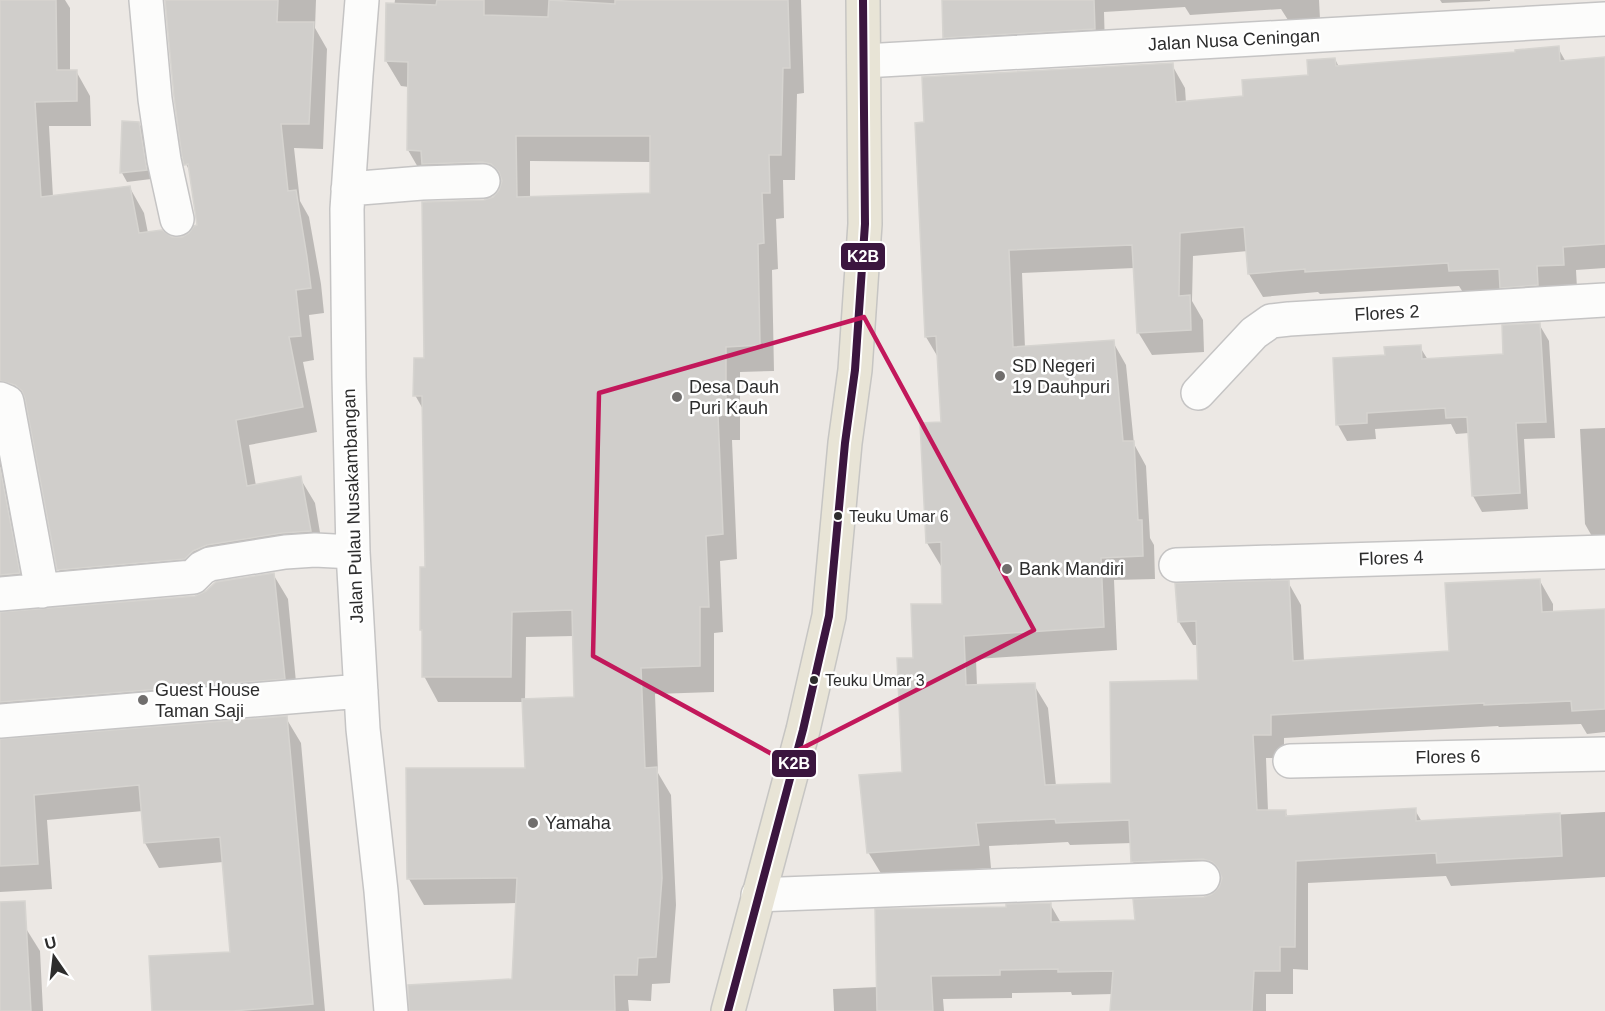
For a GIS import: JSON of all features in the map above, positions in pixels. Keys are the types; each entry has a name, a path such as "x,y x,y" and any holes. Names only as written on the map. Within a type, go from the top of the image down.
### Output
{"main road":[{"path":"728,1011 803,730 829,616 845,443 855,370 865,224 863,0"}],"street":[{"path":"146,0 155,99 164,160 177,219"},
{"name":"Jalan Pulau Nusakambangan","path":"362,0 348,189 348,365 352,552 363,729 381,891 391,1011"},
{"name":"Jalan Nusa Ceningan","path":"864,62 1605,19"},
{"path":"348,189 483,181"},
{"name":"Flores 2","path":"1198,393 1254,333 1272,321 1605,300"},
{"path":"0,399 7,402 42,591"},
{"path":"0,594 192,577 210,564 285,552 315,550 352,552"},
{"name":"Flores 4","path":"1176,565 1605,552"},
{"path":"0,721 361,691"},
{"name":"Flores 6","path":"1290,761 1605,754"},
{"path":"758,895 1203,878"}],"highlighted area":[{"path":"864,317 1034,630 781,759 593,656 599,393"}],"building":[{"path":"0,0 56,0 57,70 77,70 77,101 35,102 41,197 130,186 139,233 162,230 172,237 182,237 197,225 188,164 184,165 182,157 165,0 278,0 277,22 314,22 309,124 281,124 288,191 296,190 311,288 296,290 301,336 289,337 303,407 236,420 247,486 301,476 311,531 282,533 207,545 193,551 185,559 57,570 25,399 22,391 15,385 0,381"},
{"path":"437,0 484,0 484,15 548,17 549,0 615,4 615,0 788,0 790,68 783,68 781,155 769,155 770,193 762,193 764,243 758,244 760,345 726,347 726,415 718,415 723,534 706,536 709,607 700,607 700,666 641,668 645,768 657,767 662,878 656,957 638,958 637,975 614,975 615,1011 409,1011 408,985 512,979 517,878 407,879 406,768 525,768 522,699 574,697 572,610 512,612 511,677 422,677 420,567 425,567 422,396 413,396 414,358 424,358 422,202 484,200 493,197 502,181 499,172 491,164 482,162 422,164 421,151 407,150 408,62 385,61 386,3 436,5","holes":["516,136 650,136 650,193 517,197"]},
{"path":"942,0 1094,0 1095,29 943,38"},
{"path":"1559,46 1560,61 1605,57 1605,244 1563,247 1564,265 1537,266 1538,285 1500,288 1499,269 1449,271 1448,263 1305,272 1305,269 1248,274 1244,227 1180,233 1179,296 1190,295 1191,330 1137,333 1132,245 1009,250 1013,347 1114,340 1123,441 1134,441 1138,520 1142,520 1143,556 1101,558 1104,627 964,636 966,685 1035,683 1045,785 1111,783 1110,682 1198,680 1196,621 1178,622 1175,583 1289,580 1293,661 1449,651 1445,583 1540,579 1542,612 1605,609 1605,709 1572,711 1571,701 1484,705 1484,703 1271,715 1271,735 1253,735 1257,810 1286,810 1286,816 1416,808 1416,821 1560,813 1562,856 1437,863 1436,853 1296,861 1295,947 1280,947 1280,971 1254,971 1252,1011 1110,1011 1113,971 1058,972 1058,969 1000,970 1000,975 931,976 933,1011 877,1011 875,909 1006,907 1006,904 1051,903 1051,922 1135,920 1133,899 1204,897 1212,894 1219,887 1222,878 1218,868 1212,862 1203,859 1131,862 1129,820 1056,823 1055,819 976,823 979,845 867,853 859,775 902,772 897,658 913,658 911,604 942,604 941,542 926,543 920,423 941,422 936,336 925,337 915,123 924,122 922,77 1173,63 1176,102 1243,96 1242,80 1308,75 1307,60 1335,58 1336,66 1515,52 1515,50"},
{"path":"122,121 139,122 147,170 120,173"},
{"path":"1540,323 1546,422 1516,423 1520,493 1472,496 1467,417 1446,418 1445,408 1367,413 1367,423 1336,425 1333,358 1385,355 1384,347 1421,345 1422,359 1503,354 1502,325"},
{"path":"0,467 20,573 0,575"},
{"path":"274,573 285,679 0,702 0,612 195,596 206,591 216,582"},
{"path":"287,716 313,1004 233,1011 152,1011 149,956 230,952 220,837 144,843 139,785 34,795 38,864 0,866 0,739"},
{"path":"25,901 31,1011 0,1011 0,902"}],"transit line":[{"name":"K2B","path":"728,1011 803,730 829,616 845,443 855,370 865,224 863,0"}],"place":[{"name":"SD Negeri 19 Dauhpuri","path":"1000,376"},
{"name":"Desa Dauh Puri Kauh","path":"677,397"},
{"name":"Teuku Umar 6","path":"838,516"},
{"name":"Bank Mandiri","path":"1007,569"},
{"name":"Teuku Umar 3","path":"814,680"},
{"name":"Guest House Taman Saji","path":"143,700"},
{"name":"Yamaha","path":"533,823"}]}
